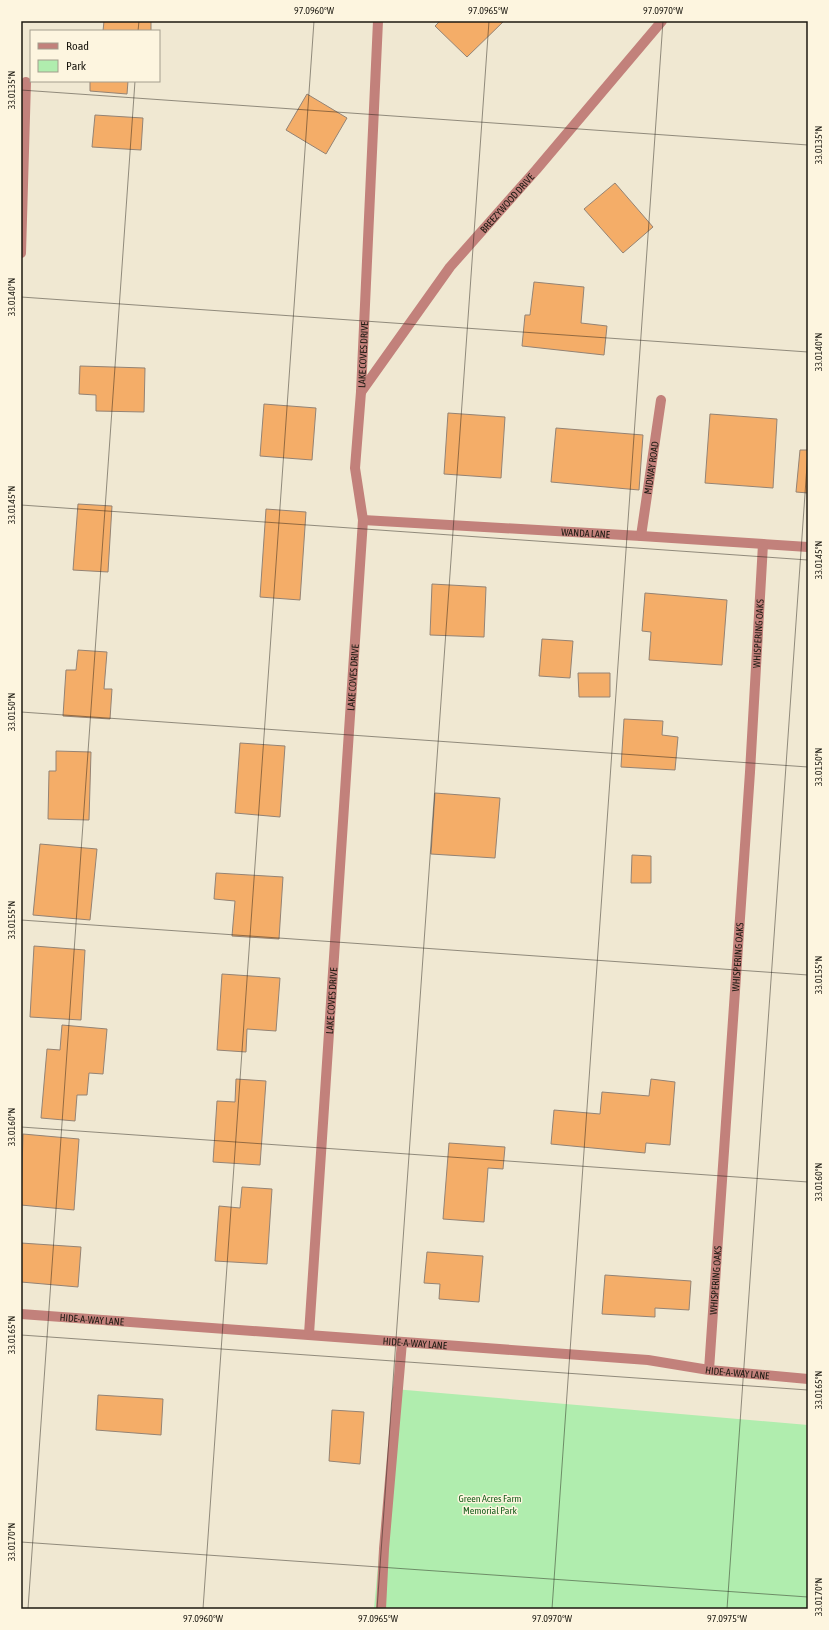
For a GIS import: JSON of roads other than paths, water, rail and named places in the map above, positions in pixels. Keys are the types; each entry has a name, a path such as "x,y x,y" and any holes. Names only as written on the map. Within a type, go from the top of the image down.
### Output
{"street":[{"name":"LAKE COVES DRIVE","path":"309,1334 363,520 355,468 361,392 378,21"},
{"name":"BREEZYWOOD DRIVE","path":"361,392 450,267 536,170 662,21"},
{"path":"21,253 26,82"},
{"name":"MIDWAY ROAD","path":"641,536 661,400"},
{"name":"WANDA LANE","path":"363,520 808,547"},
{"name":"WHISPERING OAKS","path":"709,1370 750,772 763,544"},
{"name":"HIDE-A-WAY LANE","path":"21,1314 648,1360 709,1370 808,1379"},
{"path":"381,1609 384,1549 402,1342"}],"park label":[{"name":"Green Acres Farm Memorial Park","path":"490,1504"}]}
